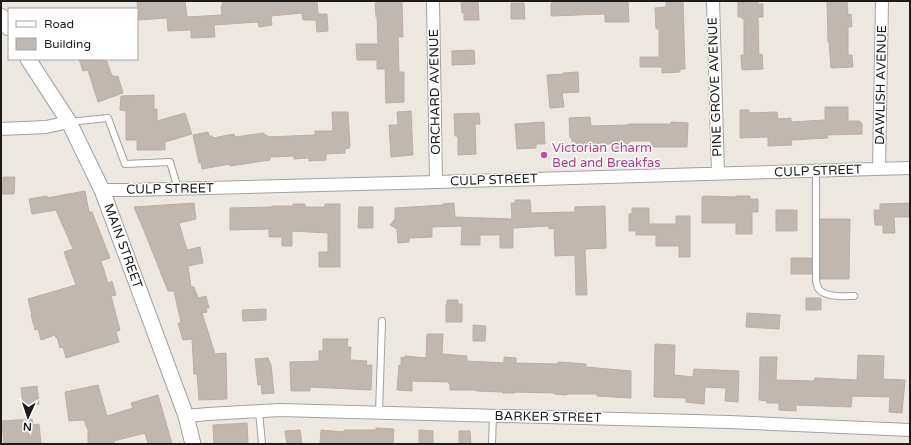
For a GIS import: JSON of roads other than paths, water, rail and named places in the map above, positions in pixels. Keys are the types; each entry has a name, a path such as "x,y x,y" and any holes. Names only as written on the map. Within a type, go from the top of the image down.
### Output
{"street":[{"name":"ORCHARD AVENUE","path":"433,1 436,182"},
{"name":"PINE GROVE AVENUE","path":"713,1 718,173"},
{"name":"DAWLISH AVENUE","path":"879,169 882,1"},
{"path":"1,16 8,26"},
{"name":"MAIN STREET","path":"29,60 69,122 102,190 186,416 193,444"},
{"path":"1,129 46,127 69,122"},
{"name":"CULP STREET","path":"102,190 910,168"},
{"name":"BARKER STREET","path":"186,416 280,410 729,422 910,430"}],"lane":[{"path":"69,122 108,118 125,164 170,162 178,189"},
{"path":"816,171 816,281 821,291 832,296 854,296"},
{"path":"379,413 382,321"},
{"path":"259,411 262,444"},
{"path":"492,444 493,416"}],"place":[{"name":"Victorian Charm Bed and Breakfas","path":"544,155"}]}
